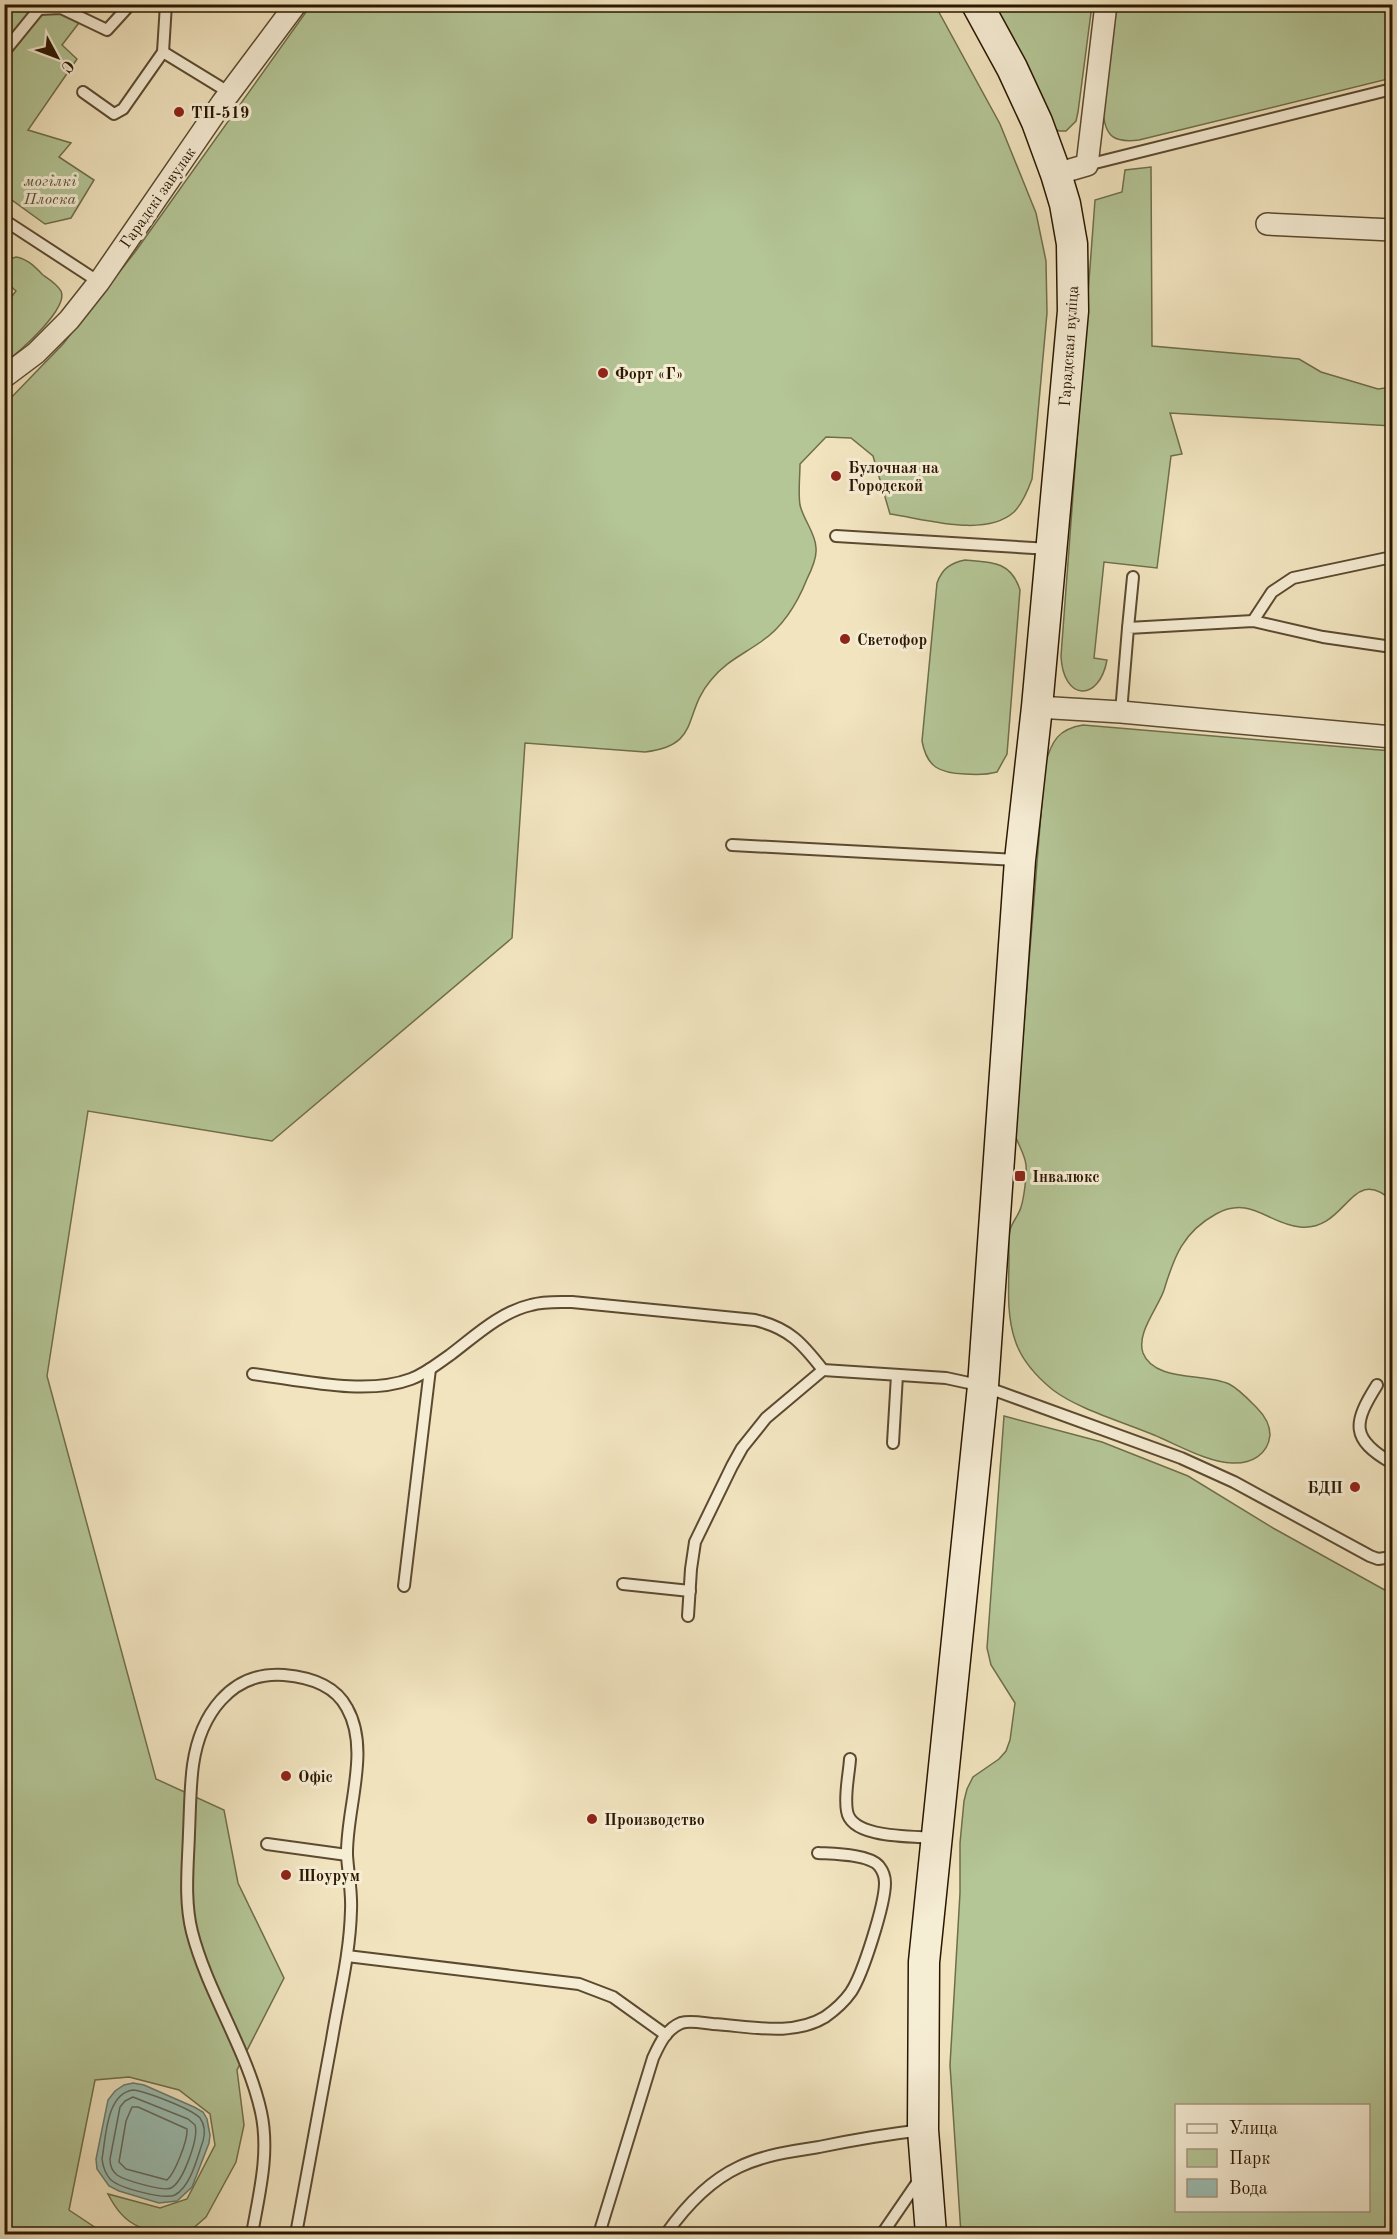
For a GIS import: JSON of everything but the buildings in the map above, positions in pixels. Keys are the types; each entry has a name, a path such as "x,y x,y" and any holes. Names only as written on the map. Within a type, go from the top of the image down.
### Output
{"main road":[{"name":"Гарадская вуліца","path":"932,2235 923,2130 924,1962 983,1386 1020,860 1038,707 1050,549 1073,311 1072,244 1065,204 1056,174 1037,122 1012,68 977,4"}],"street":[{"name":"Гарадскі завулак","path":"4,377 36,353 69,320 99,282 230,93 296,4"},
{"path":"1056,174 1087,165 1106,4"},
{"path":"1267,224 1392,230"},
{"path":"1038,707 1121,712 1392,737"}],"lane":[{"path":"83,92 114,114 123,109 164,52 166,4"},
{"path":"4,52 39,7 61,8 107,30 127,8"},
{"path":"164,52 230,93"},
{"path":"1087,165 1392,89"},
{"path":"4,220 99,282"},
{"path":"836,536 1050,549"},
{"path":"1253,621 1272,592 1293,578 1392,557"},
{"path":"1121,712 1133,577"},
{"path":"1128,628 1253,621 1323,637 1392,647"},
{"path":"732,845 1020,860"},
{"path":"253,1374 376,1387 413,1378 430,1369 515,1310 532,1304 562,1302 755,1320 771,1324 796,1339 823,1370"},
{"path":"404,1586 430,1369"},
{"path":"688,1616 695,1542 742,1448 766,1418 823,1370 946,1378 983,1386 1181,1458 1234,1482 1370,1556 1378,1559 1392,1557"},
{"path":"893,1443 897,1375"},
{"path":"1377,1384 1361,1412 1359,1424 1361,1436 1377,1454 1392,1463"},
{"path":"623,1584 690,1591"},
{"path":"252,2235 265,2154 261,2112 248,2071 199,1953 190,1923 187,1893 192,1777 197,1746 211,1711 224,1697 238,1685 271,1674 309,1679 332,1691 347,1707 356,1736 357,1753 347,1855 352,1889 347,1956 296,2235"},
{"path":"850,1759 846,1811 852,1823 858,1828 875,1832 936,1838"},
{"path":"267,1844 347,1855"},
{"path":"599,2235 653,2058 666,2035 675,2026 687,2022 778,2029 803,2027 825,2016 844,2001 852,1991 865,1961 883,1899 885,1881 879,1866 872,1860 818,1853"},
{"path":"347,1956 579,1984 613,1997 666,2035"},
{"path":"666,2235 686,2208 703,2192 738,2167 778,2154 923,2130"},
{"path":"882,2235 926,2170"},
{"path":"898,2235 912,2235"}],"green space":[{"name":"могілкі Плоска","path":"5,5 75,5 85,15 62,45 77,59 28,130 71,143 59,157 94,180 71,218 45,224 5,195"},
{"path":"311,5 935,5 1000,124 1036,213 1046,261 1047,313 1032,479 1023,501 1014,512 1002,520 987,524 954,525 890,514 873,456 851,438 826,437 800,464 800,505 814,537 816,552 812,568 799,597 789,614 770,635 716,674 702,693 683,735 675,743 645,752 525,743 512,938 272,1141 88,1111 47,1376 156,1779 224,1810 238,1883 284,1978 237,2070 244,2125 236,2162 206,2217 190,2231 152,2230 132,2223 124,2217 108,2194 160,2208 187,2199 215,2145 210,2114 179,2090 129,2077 95,2080 69,2210 105,2234 5,2234 5,404 63,344 135,252"},
{"path":"989,5 1092,5 1078,112 1076,121 1066,131 1059,131 1052,126"},
{"path":"1116,5 1392,5 1392,78 1139,140 1117,139 1106,127 1103,111"},
{"path":"1151,167 1152,346 1299,359 1321,372 1378,389 1392,387 1392,426 1170,413 1182,454 1171,456 1157,568 1104,562 1094,658 1107,660 1097,684 1082,691 1074,688 1068,682 1063,671 1061,656 1095,200 1122,192 1125,170"},
{"path":"16,257 28,261 55,284 61,291 61,299 58,308 41,330 5,362 5,305 16,291 5,281 5,263"},
{"path":"965,560 991,563 1005,568 1016,580 1020,590 1007,754 997,772 974,775 948,772 936,767 927,757 922,741 937,583 947,567"},
{"path":"1083,725 1392,751 1392,1201 1378,1191 1367,1189 1357,1193 1328,1220 1316,1226 1289,1225 1250,1209 1228,1209 1216,1214 1195,1229 1181,1246 1142,1337 1143,1353 1158,1369 1229,1384 1260,1411 1269,1428 1269,1442 1262,1453 1246,1462 1223,1462 1203,1457 1063,1397 1047,1385 1030,1367 1021,1354 1012,1330 1009,1299 1009,1233 1021,1207 1026,1180 1025,1161 1015,1135 1045,764 1057,737 1074,727"},
{"path":"1004,1416 1102,1442 1188,1476 1273,1528 1392,1594 1392,2234 961,2234 950,2065 964,1801 973,1777 999,1759 1006,1751 1010,1740 1015,1703 991,1665 987,1648"}],"water":[{"path":"133,2083 144,2085 194,2107 203,2112 207,2119 209,2143 192,2187 177,2201 159,2203 119,2191 109,2186 97,2169 96,2159 108,2100 115,2091 124,2085"}],"place":[{"name":"ТП-519","path":"179,112"},
{"name":"Форт «Г»","path":"603,373"},
{"name":"Булочная на Городской","path":"836,476"},
{"name":"Светофор","path":"845,639"},
{"name":"Інвалюкс","path":"1020,1176"},
{"name":"БДП","path":"1355,1487"},
{"name":"Офіс","path":"286,1776"},
{"name":"Производство","path":"592,1819"},
{"name":"Шоурум","path":"286,1875"}]}
